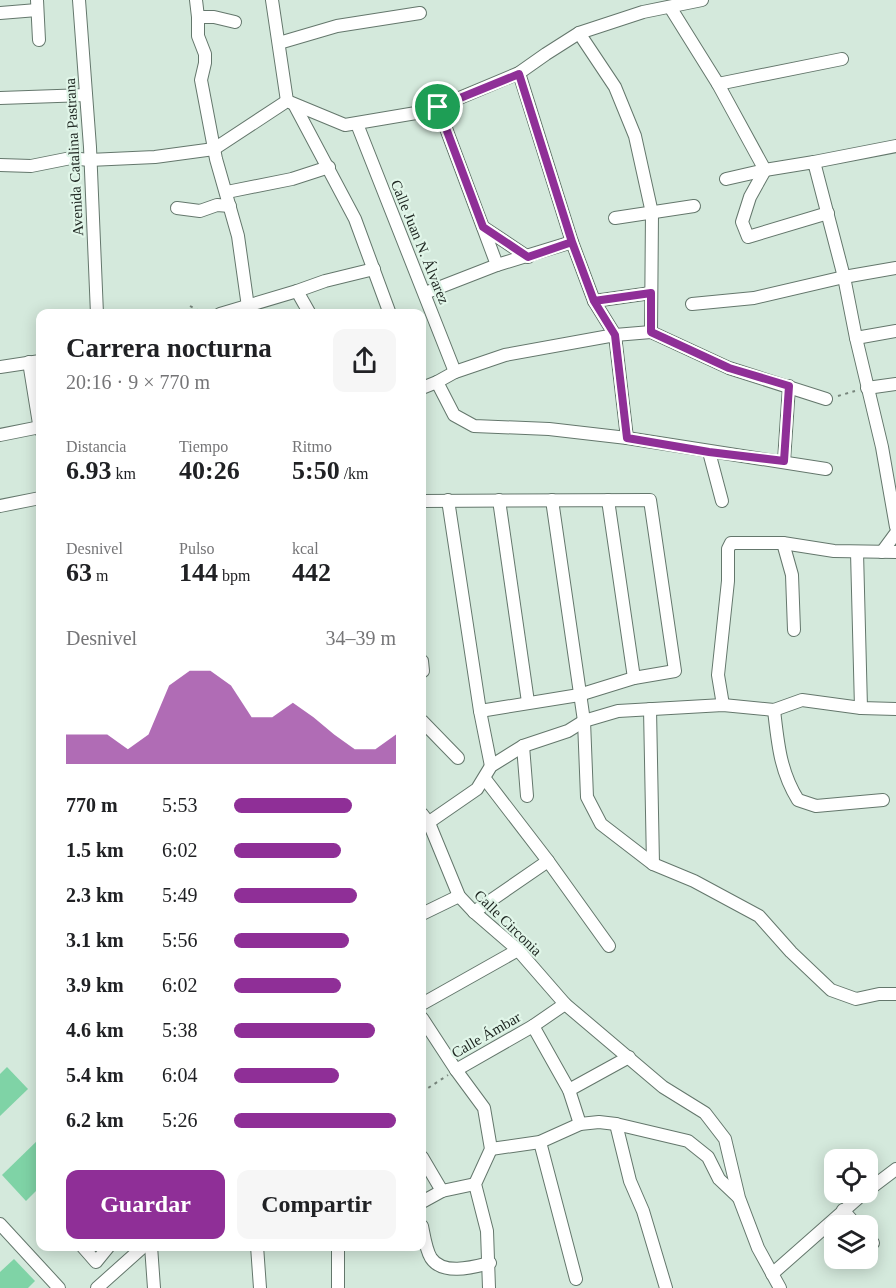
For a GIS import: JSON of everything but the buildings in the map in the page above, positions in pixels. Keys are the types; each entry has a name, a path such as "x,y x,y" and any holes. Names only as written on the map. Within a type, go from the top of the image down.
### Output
{"street":[{"name":"Avenida Catalina Pastrana","path":"80,0 97,309"},
{"path":"196,0 198,36 205,54 201,80 219,171 238,236 249,309 325,281 374,268"},
{"path":"272,0 291,103 329,167 355,219 388,309"},
{"path":"291,103 345,125 416,113 438,107 519,74 579,33 643,12 702,0"},
{"path":"0,13 37,5 39,40"},
{"path":"670,7 718,84 765,170"},
{"path":"279,43 337,26 420,13"},
{"path":"198,17 214,17 235,22"},
{"path":"579,33 615,87 631,126 651,213 651,332"},
{"path":"718,84 842,59"},
{"path":"519,74 572,242 594,301 615,335 627,438"},
{"path":"0,98 86,95"},
{"path":"0,165 31,166 71,158 89,160 155,157 214,149 291,103"},
{"path":"438,107 497,265"},
{"name":"Calle Juan N. Álvarez","path":"357,124 455,372"},
{"path":"726,179 896,146"},
{"path":"814,162 844,277 855,338 882,447 895,510 896,527"},
{"path":"227,192 292,179 329,167"},
{"path":"765,170 750,197 742,222 748,237 828,213"},
{"path":"177,208 200,211 217,206 230,206"},
{"path":"615,218 694,206"},
{"path":"483,227 528,257"},
{"path":"425,293 497,265 572,242"},
{"path":"692,304 754,298 844,277 896,268"},
{"path":"297,291 307,309"},
{"path":"594,301 651,293"},
{"path":"855,338 896,331"},
{"path":"426,386 455,372 505,355 615,335 651,332 729,368 826,399"},
{"path":"0,367 35,361"},
{"path":"437,382 454,416 474,426 549,429 627,438 826,469"},
{"path":"867,388 896,384"},
{"path":"784,461 789,386"},
{"path":"0,435 36,430"},
{"path":"709,452 722,501"},
{"path":"0,506 36,499"},
{"path":"448,500 480,711 491,766"},
{"path":"499,500 528,702"},
{"path":"552,500 584,721 587,797 601,824 653,864 694,881 759,916 790,952 831,990 856,999 879,994 896,994"},
{"path":"608,500 634,678"},
{"path":"426,501 650,500 675,671 634,678 579,695 480,711"},
{"path":"882,552 896,533"},
{"path":"723,705 718,675 728,581 728,549 731,543 783,543 834,551 896,552"},
{"path":"783,543 792,574 794,630"},
{"path":"857,552 861,708"},
{"path":"426,820 477,789 491,766 523,746 568,731 584,721 618,711 723,705 774,710 802,700 896,710"},
{"path":"650,709 653,864"},
{"path":"774,710 780,754 788,784 798,800 816,806 883,800"},
{"path":"426,725 458,758"},
{"path":"523,746 527,796"},
{"path":"485,778 609,946"},
{"name":"Calle Circonia","path":"426,825 459,896 474,912 518,950 565,1004 663,1087 705,1113 725,1139 739,1198 758,1248 780,1288"},
{"path":"474,912 548,861"},
{"path":"426,912 459,896"},
{"path":"426,1002 518,950"},
{"name":"Calle Ámbar","path":"456,1070 533,1026 565,1004"},
{"path":"426,1024 484,1108 491,1149 475,1184 487,1231 490,1263 489,1288"},
{"path":"533,1026 569,1090 580,1124"},
{"path":"569,1090 629,1056"},
{"path":"491,1149 540,1142 580,1124 600,1122 616,1124 688,1141 708,1157 719,1179 739,1198"},
{"path":"616,1124 630,1181 643,1210 666,1288"},
{"path":"540,1142 576,1279"},
{"path":"426,1164 442,1191"},
{"path":"878,1183 896,1169"},
{"path":"426,1200 442,1191 475,1184"},
{"path":"772,1274 852,1203"},
{"path":"843,1210 847,1215"},
{"path":"0,1224 59,1288"},
{"path":"426,1240 431,1258 438,1265 461,1270 490,1263"},
{"path":"86,1251 96,1262 105,1251"},
{"path":"97,1288 138,1251"},
{"path":"151,1251 154,1288"},
{"path":"257,1251 260,1288"},
{"path":"338,1288 339,1251"}],"path":[{"path":"190,306 195,309"},
{"path":"826,399 867,388"},
{"name":"Calle Ámbar","path":"426,1089 456,1070"}],"route":[{"path":"438,107 483,227 528,257 572,242 594,301 615,335 627,438 709,452 784,461 789,386 729,368 651,332 651,293 594,301 572,242 519,74 438,107"}]}
